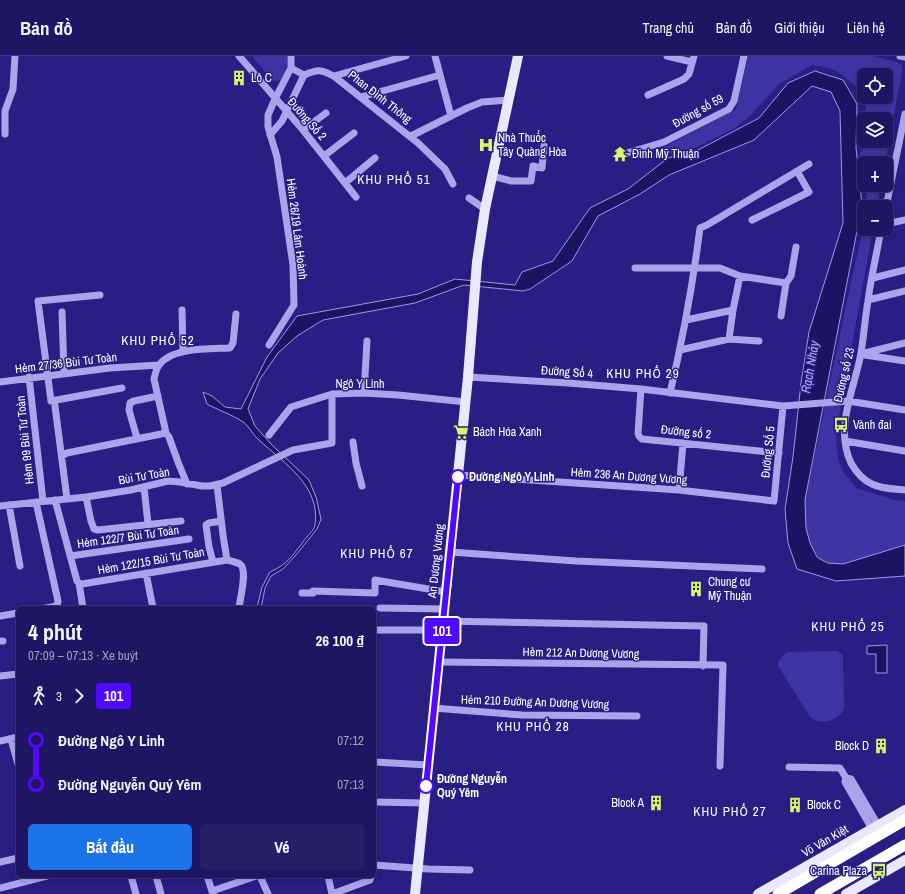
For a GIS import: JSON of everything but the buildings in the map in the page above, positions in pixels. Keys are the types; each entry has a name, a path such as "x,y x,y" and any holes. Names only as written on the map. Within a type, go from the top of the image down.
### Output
{"highway":[{"name":"Võ Văn Kiệt","path":"778,894 905,820"},
{"path":"820,894 905,845"}],"main road":[{"name":"An Dương Vương","path":"415,894 433,708 445,609 466,402 477,262 485,209 518,56"},
{"name":"Võ Văn Kiệt","path":"758,894 905,810"},
{"path":"846,894 905,860"}],"street":[{"path":"5,134 4,111 13,89 15,56"},
{"name":"Đường Số 2","path":"239,56 303,130 356,197"},
{"path":"270,134 282,121 304,75 291,68 291,56"},
{"path":"334,76 406,56"},
{"path":"435,56 451,116"},
{"path":"648,95 684,79 689,74 693,59 667,56"},
{"name":"Đường số 59","path":"627,153 664,142 729,109 734,101 744,56"},
{"path":"900,56 905,57"},
{"name":"Hẻm 26/19 Lâm Hoành","path":"269,345 294,305 293,265 277,157 268,127 268,115 291,68"},
{"name":"Phan Đình Thông","path":"304,75 317,70 328,72 334,76 411,136 445,169 453,184"},
{"path":"361,97 440,75"},
{"name":"Phan Đình Thông","path":"411,136 482,102 509,100"},
{"path":"303,130 326,112"},
{"path":"887,200 905,114"},
{"path":"324,156 354,133"},
{"path":"492,176 511,181 531,181 533,166 542,168 544,146"},
{"path":"346,183 375,158"},
{"path":"670,392 686,320 700,228 809,164"},
{"path":"752,220 809,192 797,171"},
{"path":"470,198 485,209"},
{"path":"893,223 905,220"},
{"name":"Đường số 23","path":"880,236 868,300 861,354 848,401 845,424 845,440 850,460 860,476 876,486 905,490"},
{"path":"781,316 786,283 791,276 796,247"},
{"path":"635,268 720,268 740,276 786,283"},
{"path":"872,278 905,270"},
{"path":"729,339 740,276"},
{"path":"868,300 905,291"},
{"path":"100,295 38,301 51,401 122,388"},
{"path":"182,310 183,352"},
{"path":"686,320 733,310"},
{"path":"62,312 64,373"},
{"path":"187,484 169,437 166,433 154,380 159,365 170,357 183,352 202,349 230,348 232,346 236,314"},
{"path":"680,350 729,339 759,341"},
{"path":"364,393 367,341"},
{"path":"861,354 905,343"},
{"path":"861,354 905,361"},
{"name":"Hẻm 27/36 Bùi Tư Toàn","path":"0,382 29,377 110,368 159,365"},
{"name":"Hẻm 99 Bùi Tư Toàn","path":"29,377 39,501 58,601 57,606"},
{"name":"Đường Số 4","path":"468,377 641,389 787,406 848,401 905,410"},
{"name":"Đường số 2","path":"641,389 638,433 642,439 779,453"},
{"name":"Ngô Y Linh","path":"270,435 291,407 332,394 364,393 466,402"},
{"name":"Bùi Tư Toàn","path":"0,506 86,497 144,487 168,481 202,486 217,485 285,453 332,442 332,394"},
{"path":"137,438 129,410 130,403 134,400 158,396"},
{"path":"55,406 67,499"},
{"name":"Đường Số 5","path":"774,501 779,453 787,406"},
{"path":"62,456 68,453 166,433"},
{"path":"845,440 905,451"},
{"path":"353,442 356,463 362,486"},
{"path":"679,490 683,443"},
{"name":"Hẻm 236 An Dương Vương","path":"458,475 679,490 774,501"},
{"path":"217,485 221,521 228,560 240,564 243,568 244,574 240,605"},
{"path":"144,487 148,524"},
{"path":"86,497 92,525 94,529 98,530 181,520"},
{"path":"55,500 77,581 79,583 83,606"},
{"path":"9,505 20,566"},
{"path":"213,562 206,525 208,523 221,521"},
{"name":"Hẻm 122/7 Bùi Tư Toàn","path":"70,556 188,539"},
{"path":"450,552 576,561 762,569"},
{"name":"Hẻm 122/15 Bùi Tư Toàn","path":"79,583 82,584 228,560"},
{"path":"146,573 153,606"},
{"path":"302,593 313,593 313,591 375,593 375,580 446,592"},
{"path":"380,608 445,609"},
{"path":"0,616 16,613"},
{"path":"376,630 442,626 704,626 703,666"},
{"name":"Hẻm 212 An Dương Vương","path":"439,662 703,666 723,665 720,766"},
{"path":"0,676 16,674"},
{"name":"Hẻm 210 Đường An Dương Vương","path":"433,708 522,715 636,716"},
{"path":"0,741 15,738"},
{"path":"376,762 428,765"},
{"path":"789,767 840,768 846,778 851,779 875,827"},
{"path":"376,802 424,803"},
{"path":"0,862 16,858"},
{"path":"376,865 417,869 470,870"},
{"path":"0,888 39,878"},
{"path":"132,878 136,894"},
{"path":"157,878 161,894"},
{"path":"208,878 213,892 251,878"},
{"path":"261,878 268,894"},
{"path":"328,878 332,894 370,880 370,878"}],"shaded area":[{"path":"252,56 287,56 285,74 278,81 272,80"},
{"path":"748,56 872,56 897,62 902,66 893,120 893,112 866,112 865,104 893,104 893,68 857,68 857,87 841,74 830,68 812,65 779,84 751,115 735,128 697,147 667,154 664,147 736,109"},
{"path":"862,148 888,148 886,156 860,156"},
{"path":"867,192 880,192 878,200 867,200"},
{"path":"862,236 872,236 836,433 837,451 843,471 856,488 895,500 905,501 905,545 843,564 828,563 817,557 810,543 806,528 805,501"},
{"path":"837,651 843,655 844,708 839,716 834,719 825,721 815,720 811,718 778,666 779,661 788,652"}],"water":[{"name":"Rạch Nhảy","path":"815,71 843,80 857,104 857,192 861,192 861,200 857,200 857,231 805,500 806,528 810,543 817,557 828,563 843,564 905,545 905,576 836,581 797,569 788,543 785,509 809,332 843,223 840,111 831,92 812,86 754,140 669,175 640,194 598,216 572,261 530,289 523,291 464,285 415,303 323,320 297,336 278,353 260,379 248,409 255,426 272,445 309,480 316,497 321,519 317,529 295,556 283,569 271,576 265,588 261,606 257,606 262,587 270,572 289,560 312,532 315,525 315,511 312,498 307,487 299,476 257,438 239,419 207,404 203,392 212,396 225,407 241,409 267,357 297,316 418,294 455,279 515,285 522,272 553,261 590,208 628,189 668,158 698,150 759,118 788,83"},
{"path":"887,645 887,673 876,673 876,654 867,654 867,646"}],"bus line":[{"name":"101","path":"426,786 458,477"}],"place":[{"name":"Lô C","path":"239,78"},
{"name":"Nhà Thuốc Tây Quàng Hòa","path":"486,145"},
{"name":"Đình Mỹ Thuận","path":"620,154"},
{"name":"Vành đai","path":"841,425"},
{"name":"Bách Hóa Xanh","path":"461,432"},
{"name":"Đường Ngô Y Linh","path":"458,477"},
{"name":"Chung cư Mỹ Thuận","path":"696,589"},
{"name":"Block D","path":"881,746"},
{"name":"Đường Nguyễn Quý Yêm","path":"426,786"},
{"name":"Block A","path":"656,803"},
{"name":"Block C","path":"795,805"},
{"name":"Carina Plaza","path":"879,871"}],"district":[{"name":"KHU PHỐ 51","path":"394,179"},
{"name":"KHU PHỐ 52","path":"158,340"},
{"name":"KHU PHỐ 29","path":"643,373"},
{"name":"KHU PHỐ 67","path":"377,553"},
{"name":"KHU PHỐ 25","path":"848,626"},
{"name":"KHU PHỐ 28","path":"533,726"},
{"name":"KHU PHỐ 27","path":"730,811"}]}
